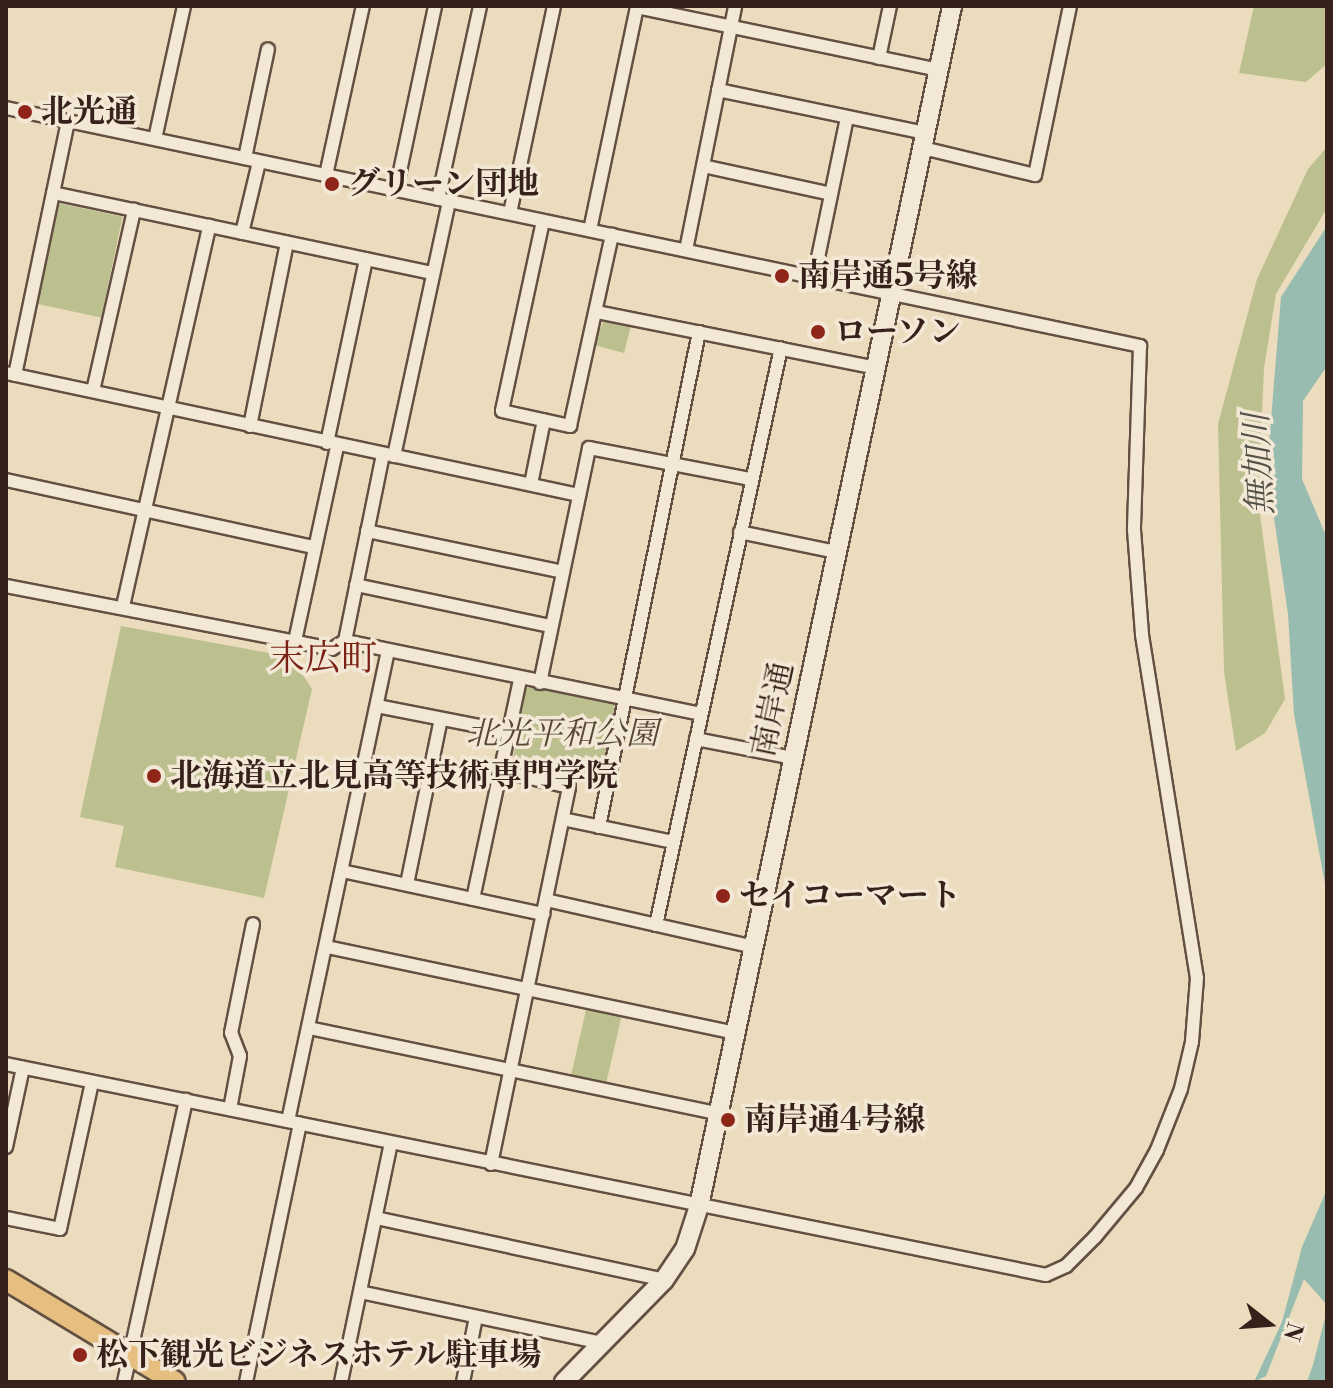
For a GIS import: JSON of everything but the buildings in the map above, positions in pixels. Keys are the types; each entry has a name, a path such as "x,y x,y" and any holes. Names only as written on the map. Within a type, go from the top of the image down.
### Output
{"main road":[{"name":"南岸通","path":"564,1382 664,1280 685,1249 699,1206 952,6"},
{"path":"6,1280 175,1382"}],"street":[{"path":"155,139 184,6"},
{"path":"326,175 363,6"},
{"path":"396,190 435,6"},
{"path":"345,641 367,531 433,273 480,6"},
{"path":"510,213 554,6"},
{"path":"686,250 735,6"},
{"path":"879,58 890,6"},
{"path":"718,90 847,117 1035,175 1070,6"},
{"path":"590,230 637,7 938,70"},
{"path":"245,158 268,49"},
{"path":"6,108 1140,346 1134,530 1142,635 1197,978 1192,1042 1181,1089 1136,1188 1066,1266 1046,1275 6,1064"},
{"path":"814,277 847,117"},
{"path":"68,122 10,374 579,495"},
{"path":"242,233 259,162"},
{"path":"703,166 831,194"},
{"path":"53,193 433,273"},
{"path":"93,391 134,210"},
{"path":"543,221 502,411 570,426 612,235"},
{"path":"123,606 209,226"},
{"path":"250,426 287,243"},
{"path":"295,641 366,259"},
{"path":"597,312 876,368"},
{"path":"599,827 699,332"},
{"path":"656,925 750,479 781,348"},
{"path":"531,484 544,420"},
{"path":"540,683 589,448 750,479"},
{"path":"6,480 314,547"},
{"path":"367,531 563,572"},
{"path":"740,532 837,552"},
{"path":"356,585 551,626"},
{"path":"6,586 98,606 123,606 332,649 345,641 701,714"},
{"path":"246,1382 309,1028 388,651"},
{"path":"473,899 520,679"},
{"path":"377,706 509,732"},
{"path":"407,884 441,719"},
{"path":"696,739 793,758"},
{"path":"491,1164 569,787 500,771"},
{"path":"563,819 673,842"},
{"path":"342,871 543,914"},
{"path":"546,900 754,947"},
{"path":"230,1109 240,1056 231,1033 253,924"},
{"path":"327,947 735,1033"},
{"path":"309,1028 720,1114"},
{"path":"6,1144 23,1068"},
{"path":"6,1218 60,1229 92,1082"},
{"path":"124,1382 186,1100"},
{"path":"341,1382 391,1143"},
{"path":"376,1218 664,1280"},
{"path":"360,1292 603,1343"},
{"path":"463,1382 476,1317"}],"green space":[{"path":"1254,6 1327,6 1327,64 1306,82 1239,73"},
{"path":"1327,147 1327,208 1276,294 1264,368 1258,500 1285,699 1265,733 1236,751 1224,672 1218,424 1257,279 1308,169"},
{"path":"58,203 123,217 101,317 37,304"},
{"path":"604,320 631,326 624,353 594,345"},
{"path":"121,626 291,657 312,689 264,898 115,867 124,826 80,817"},
{"name":"北光平和公園","path":"531,687 615,703 603,784 512,763 526,689"},
{"path":"587,1006 622,1014 606,1084 571,1076"}],"water":[{"name":"無加川","path":"1327,226 1327,366 1303,401 1302,479 1327,538 1327,895 1294,714 1288,614 1267,469 1281,297"},
{"path":"1327,1189 1327,1305 1304,1279 1266,1376 1254,1382 1282,1322 1302,1247"},
{"path":"1327,1310 1327,1382 1307,1382 1313,1365"}],"place":[{"name":"北光通","path":"25,112"},
{"name":"グリーン団地","path":"332,184"},
{"name":"南岸通5号線","path":"782,276"},
{"name":"ローソン","path":"818,332"},
{"name":"北海道立北見高等技術専門学院","path":"154,776"},
{"name":"セイコーマート","path":"723,896"},
{"name":"南岸通4号線","path":"728,1120"},
{"name":"松下観光ビジネスホテル駐車場","path":"80,1355"}],"district":[{"name":"末広町","path":"323,660"}]}
